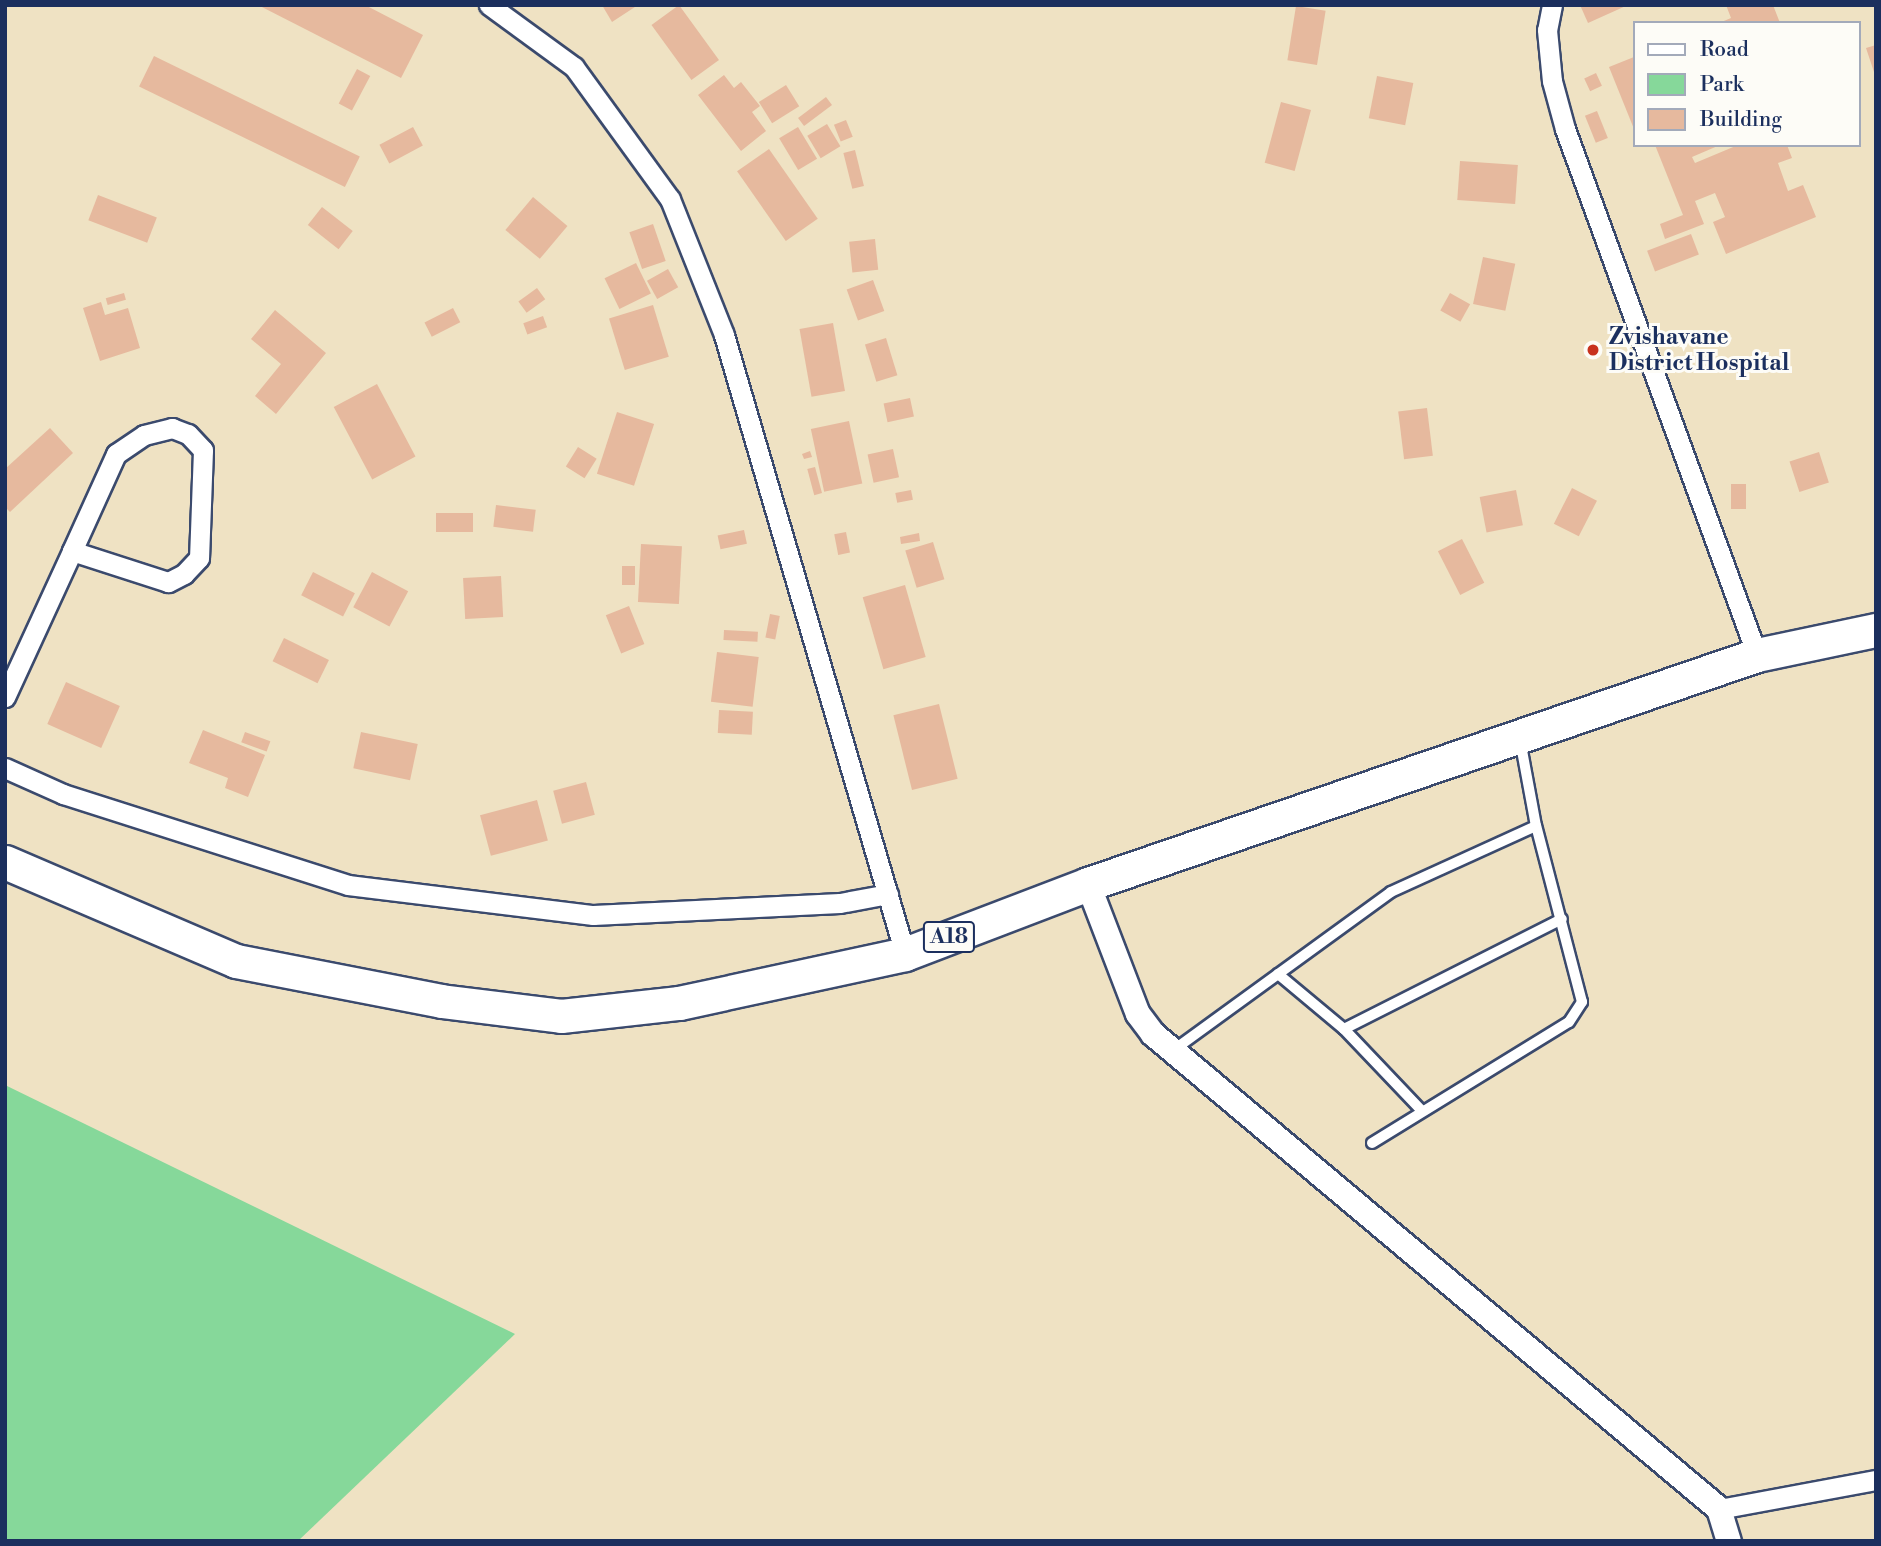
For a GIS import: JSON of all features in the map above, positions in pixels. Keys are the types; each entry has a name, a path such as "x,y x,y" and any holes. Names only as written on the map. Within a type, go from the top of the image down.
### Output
{"highway":[{"name":"A18","path":"5,862 236,961 441,1001 561,1016 680,1003 905,954 1088,884 1757,655 1876,630"}],"street":[{"path":"489,5 574,67 670,199 724,335 905,954"},
{"path":"1552,5 1547,30 1552,81 1565,129 1757,655"},
{"path":"5,697 116,454 144,435 172,428 188,434 203,450 199,558 184,574 168,582 72,551"},
{"path":"5,768 63,794 348,885 593,915 840,903 888,894"},
{"path":"1088,884 1138,1014 1172,1051 1719,1509 1729,1541"},
{"path":"1719,1509 1876,1479"}],"lane":[{"path":"1371,1143 1569,1023 1582,1002 1536,826 1520,736"},
{"path":"1172,1051 1391,892 1536,826"},
{"path":"1344,1029 1562,919"},
{"path":"1278,974 1344,1029 1422,1111"}],"green space":[{"path":"5,1085 515,1334 298,1541 5,1541"}],"building":[{"path":"258,5 365,5 423,35 401,78"},
{"path":"602,5 638,5 612,22"},
{"path":"679,5 719,60 691,80 651,25"},
{"path":"1580,5 1628,5 1588,23"},
{"path":"1726,5 1773,5 1779,21 1724,21 1731,18"},
{"path":"1296,6 1326,11 1317,65 1287,60"},
{"path":"1876,45 1876,75 1875,75 1866,48"},
{"path":"154,56 360,156 345,187 139,87"},
{"path":"1632,58 1632,124 1609,67"},
{"path":"357,69 370,76 352,110 339,103"},
{"path":"1596,73 1602,86 1590,91 1584,78"},
{"path":"724,75 734,88 741,82 760,106 752,112 766,131 741,151 698,95"},
{"path":"1377,76 1413,83 1405,125 1369,118"},
{"path":"786,85 799,106 772,123 759,102"},
{"path":"826,97 832,105 804,126 798,118"},
{"path":"1281,102 1311,110 1295,171 1265,163"},
{"path":"1597,111 1608,138 1596,143 1585,116"},
{"path":"846,120 853,137 841,142 834,125"},
{"path":"827,124 840,146 821,158 807,136"},
{"path":"413,127 423,146 389,163 379,145"},
{"path":"798,127 817,159 798,170 779,138"},
{"path":"1656,147 1715,147 1692,157 1695,163 1733,147 1788,147 1792,158 1778,163 1788,191 1803,185 1816,217 1726,254 1713,222 1725,217 1715,193 1695,201 1704,224 1665,239 1660,224 1683,215"},
{"path":"769,149 818,219 786,241 737,171"},
{"path":"855,150 864,186 852,189 843,153"},
{"path":"1460,161 1518,165 1515,204 1457,200"},
{"path":"98,195 157,218 147,243 88,220"},
{"path":"533,197 567,226 540,259 505,230"},
{"path":"322,207 353,231 339,249 308,225"},
{"path":"653,224 666,261 642,269 629,232"},
{"path":"1691,234 1699,255 1655,271 1647,251"},
{"path":"875,239 878,270 852,273 849,242"},
{"path":"1483,257 1515,264 1505,311 1473,304"},
{"path":"636,263 651,294 619,309 605,278"},
{"path":"668,269 678,287 657,299 647,281"},
{"path":"873,280 884,311 858,321 847,290"},
{"path":"537,288 545,299 527,313 518,302"},
{"path":"124,293 126,300 108,305 106,298"},
{"path":"1450,293 1470,304 1460,322 1440,310"},
{"path":"101,302 105,315 128,308 140,348 100,361 83,308"},
{"path":"653,305 669,357 625,370 609,318"},
{"path":"453,308 460,322 432,337 424,323"},
{"path":"275,310 326,353 276,414 255,396 281,364 251,339"},
{"path":"543,316 547,327 527,334 523,323"},
{"path":"833,323 845,391 811,397 800,329"},
{"path":"886,338 897,375 876,382 865,344"},
{"path":"377,384 415,456 372,479 334,407"},
{"path":"910,398 914,417 888,422 884,404"},
{"path":"1427,408 1433,456 1404,459 1398,412"},
{"path":"617,412 654,424 634,486 597,474"},
{"path":"849,421 862,484 824,492 811,429"},
{"path":"50,428 73,453 10,512 5,507 5,469"},
{"path":"578,447 597,459 584,478 566,467"},
{"path":"893,449 899,477 874,483 868,454"},
{"path":"810,451 812,457 804,459 802,454"},
{"path":"1819,452 1829,482 1799,492 1790,462"},
{"path":"815,467 822,493 814,495 807,469"},
{"path":"1731,484 1746,484 1746,509 1731,509"},
{"path":"1572,488 1597,501 1579,536 1554,524"},
{"path":"911,490 913,500 897,503 895,493"},
{"path":"1516,490 1523,525 1487,532 1480,497"},
{"path":"496,505 536,510 533,532 493,527"},
{"path":"436,513 473,513 473,532 436,532"},
{"path":"744,530 747,544 721,549 718,536"},
{"path":"846,532 850,553 838,555 834,534"},
{"path":"919,533 920,541 901,544 900,537"},
{"path":"1462,539 1484,583 1460,595 1438,551"},
{"path":"933,542 944,579 917,588 905,550"},
{"path":"641,544 682,546 679,604 638,602"},
{"path":"622,566 635,566 635,585 622,585"},
{"path":"313,572 355,593 343,617 301,595"},
{"path":"372,572 408,591 389,627 353,607"},
{"path":"501,576 503,617 465,619 463,578"},
{"path":"905,585 926,657 883,669 863,597"},
{"path":"629,606 644,644 621,653 606,615"},
{"path":"770,614 780,616 775,639 765,638"},
{"path":"724,630 758,632 757,642 723,640"},
{"path":"284,638 329,660 318,683 273,661"},
{"path":"717,652 759,657 753,707 711,702"},
{"path":"66,682 120,706 101,748 47,724"},
{"path":"939,704 958,779 912,790 893,715"},
{"path":"719,710 753,712 752,735 718,733"},
{"path":"203,730 265,755 248,797 225,788 228,778 189,763"},
{"path":"245,732 270,741 267,752 241,742"},
{"path":"361,732 418,744 410,780 353,768"},
{"path":"586,782 595,815 562,824 553,791"},
{"path":"537,800 548,841 491,856 480,815"}],"place":[{"name":"Zvishavane District Hospital","path":"1593,350"}]}
